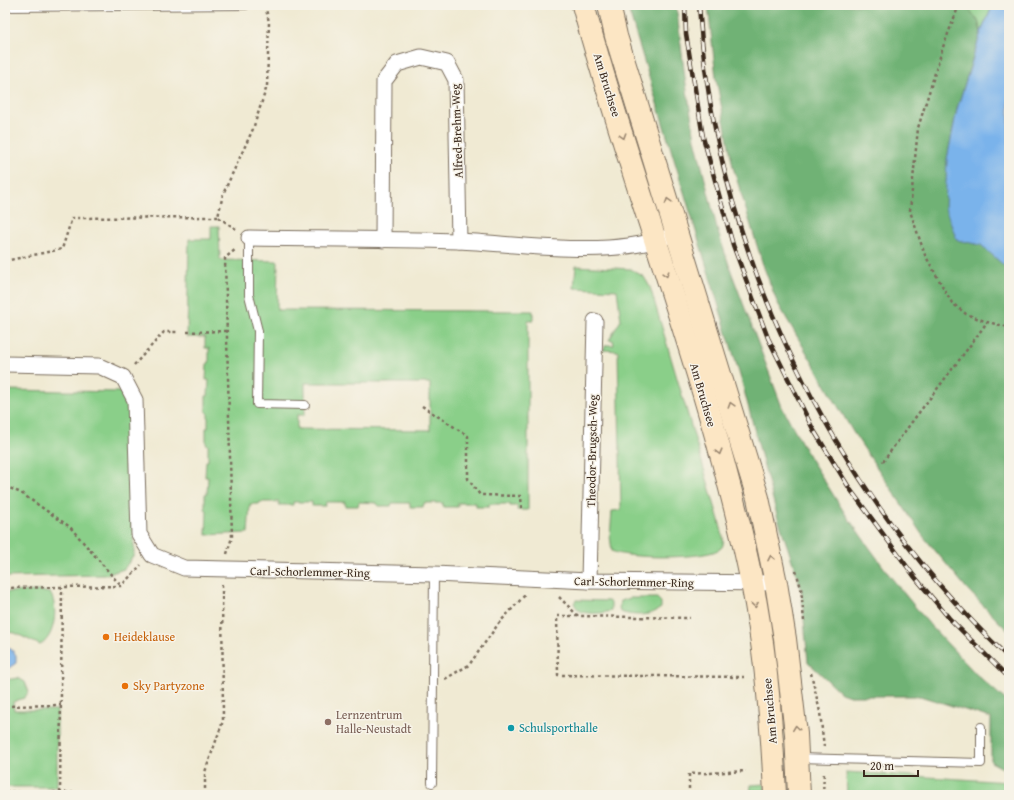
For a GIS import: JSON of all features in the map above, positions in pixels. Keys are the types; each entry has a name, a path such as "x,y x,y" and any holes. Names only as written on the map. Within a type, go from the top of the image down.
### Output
{"street":[{"name":"Am Bruchsee","path":"583,5 705,400 735,508 752,584 768,686 775,795"},
{"name":"Am Bruchsee","path":"609,5 616,36 678,233 758,498 776,583 785,639 796,734 799,795"},
{"name":"Alfred-Brehm-Weg","path":"382,240 384,82 397,64 421,57 447,63 456,80 459,241"},
{"path":"249,238 459,241 558,248 617,247 656,241 678,233"},
{"name":"Theodor-Brugsch-Weg","path":"589,581 595,321"},
{"path":"5,364 99,366 123,377 135,400 139,534 152,555"},
{"name":"Carl-Schorlemmer-Ring","path":"152,555 184,568 222,570 434,574 589,581 752,584 776,583"}],"lane":[{"path":"5,7 246,5"},
{"path":"249,238 250,295 258,330 257,404 305,405"},
{"path":"432,783 434,574"},
{"path":"798,758 981,763 981,727"}],"path":[{"path":"218,217 223,194 253,129 267,86 269,22 265,5"},
{"path":"959,5 943,47 918,128 910,211 925,255 952,303 966,314 987,322 1009,327"},
{"path":"5,262 62,249 72,218 218,217 249,238 225,258 232,537 222,570 223,721 205,772 205,794 5,792"},
{"path":"883,462 912,421 964,355 987,322"},
{"path":"187,332 227,331"},
{"path":"123,377 164,332 179,332"},
{"path":"422,406 468,436 468,479 480,494 521,496 522,510"},
{"path":"5,486 21,493 70,527 121,586"},
{"path":"5,588 121,586 152,555"},
{"path":"60,793 62,588"},
{"path":"433,692 441,682 469,665 499,623 529,591"},
{"path":"554,591 578,616"},
{"path":"690,618 557,616 558,675 744,677"},
{"path":"5,706 61,705"},
{"path":"689,795 689,774 746,771"}],"green space":[{"path":"627,5 676,5 685,78 695,139 718,232 732,274 782,407 810,458 846,515 890,576 930,625 976,674 1009,703 1009,775 1006,770 991,762 991,718 920,696 850,696 841,693 808,662 801,588 777,515 741,379"},
{"path":"708,5 966,5 978,21 981,32 957,109 947,159 957,240 981,245 1009,270 1009,632 968,590 923,536 853,432 777,302 763,265 733,167 716,78"},
{"path":"966,5 993,5 981,32 978,21"},
{"path":"211,226 219,226 220,260 278,261 277,310 533,311 533,321 528,321 528,510 517,510 518,506 510,506 510,504 489,504 489,507 476,507 476,503 458,503 458,507 443,507 443,503 424,503 423,507 410,507 410,503 392,503 391,506 378,506 377,503 359,502 358,506 345,506 345,502 326,502 325,506 312,506 312,502 293,502 293,505 279,505 279,502 260,502 259,504 250,504 248,533 206,535 207,510 205,509 205,494 207,494 208,477 205,477 206,461 208,461 206,428 208,428 208,412 206,412 206,396 208,396 209,380 206,380 207,364 209,363 209,348 205,348 205,337 187,337 189,239 211,239","holes":["305,383 430,383 430,430 297,429 297,415 305,415"]},
{"path":"576,266 631,269 644,277 650,287 719,520 723,544 722,547 715,551 687,556 650,557 620,554 612,551 610,536 612,511 621,510 618,351 603,350 606,345 614,345 613,340 609,340 621,320 617,290 574,288"},
{"path":"5,390 124,392 131,412 134,555 124,569 105,575 5,577"},
{"path":"40,591 50,593 53,599 55,613 49,636 40,645 15,633 5,632 5,592"},
{"path":"630,598 657,598 661,602 661,608 652,613 641,615 620,612 619,607 621,601"},
{"path":"576,600 608,601 611,603 611,610 597,613 582,612 578,610 574,603"},
{"path":"18,678 25,682 29,692 24,698 13,702 14,710 57,710 57,787 5,787 5,680"},
{"path":"846,772 1009,782 1009,795 847,795"},
{"path":"765,784 765,795 750,795 751,785"}],"water":[{"path":"993,5 1009,5 1009,270 981,245 957,240 945,208 947,159 957,109 981,32"},
{"path":"5,648 11,649 16,655 16,663 9,668 5,668"}],"railway":[{"path":"685,5 686,34 703,137 733,245 768,338 813,429 850,489 914,576 949,618 1009,678"},
{"path":"699,5 709,97 729,187 757,275 793,360 837,442 888,519 945,592 1009,658"}],"place":[{"name":"Heideklause","path":"106,637"},
{"name":"Sky Partyzone","path":"125,686"},
{"name":"Lernzentrum Halle-Neustadt","path":"328,722"},
{"name":"Schulsporthalle","path":"511,728"}]}
